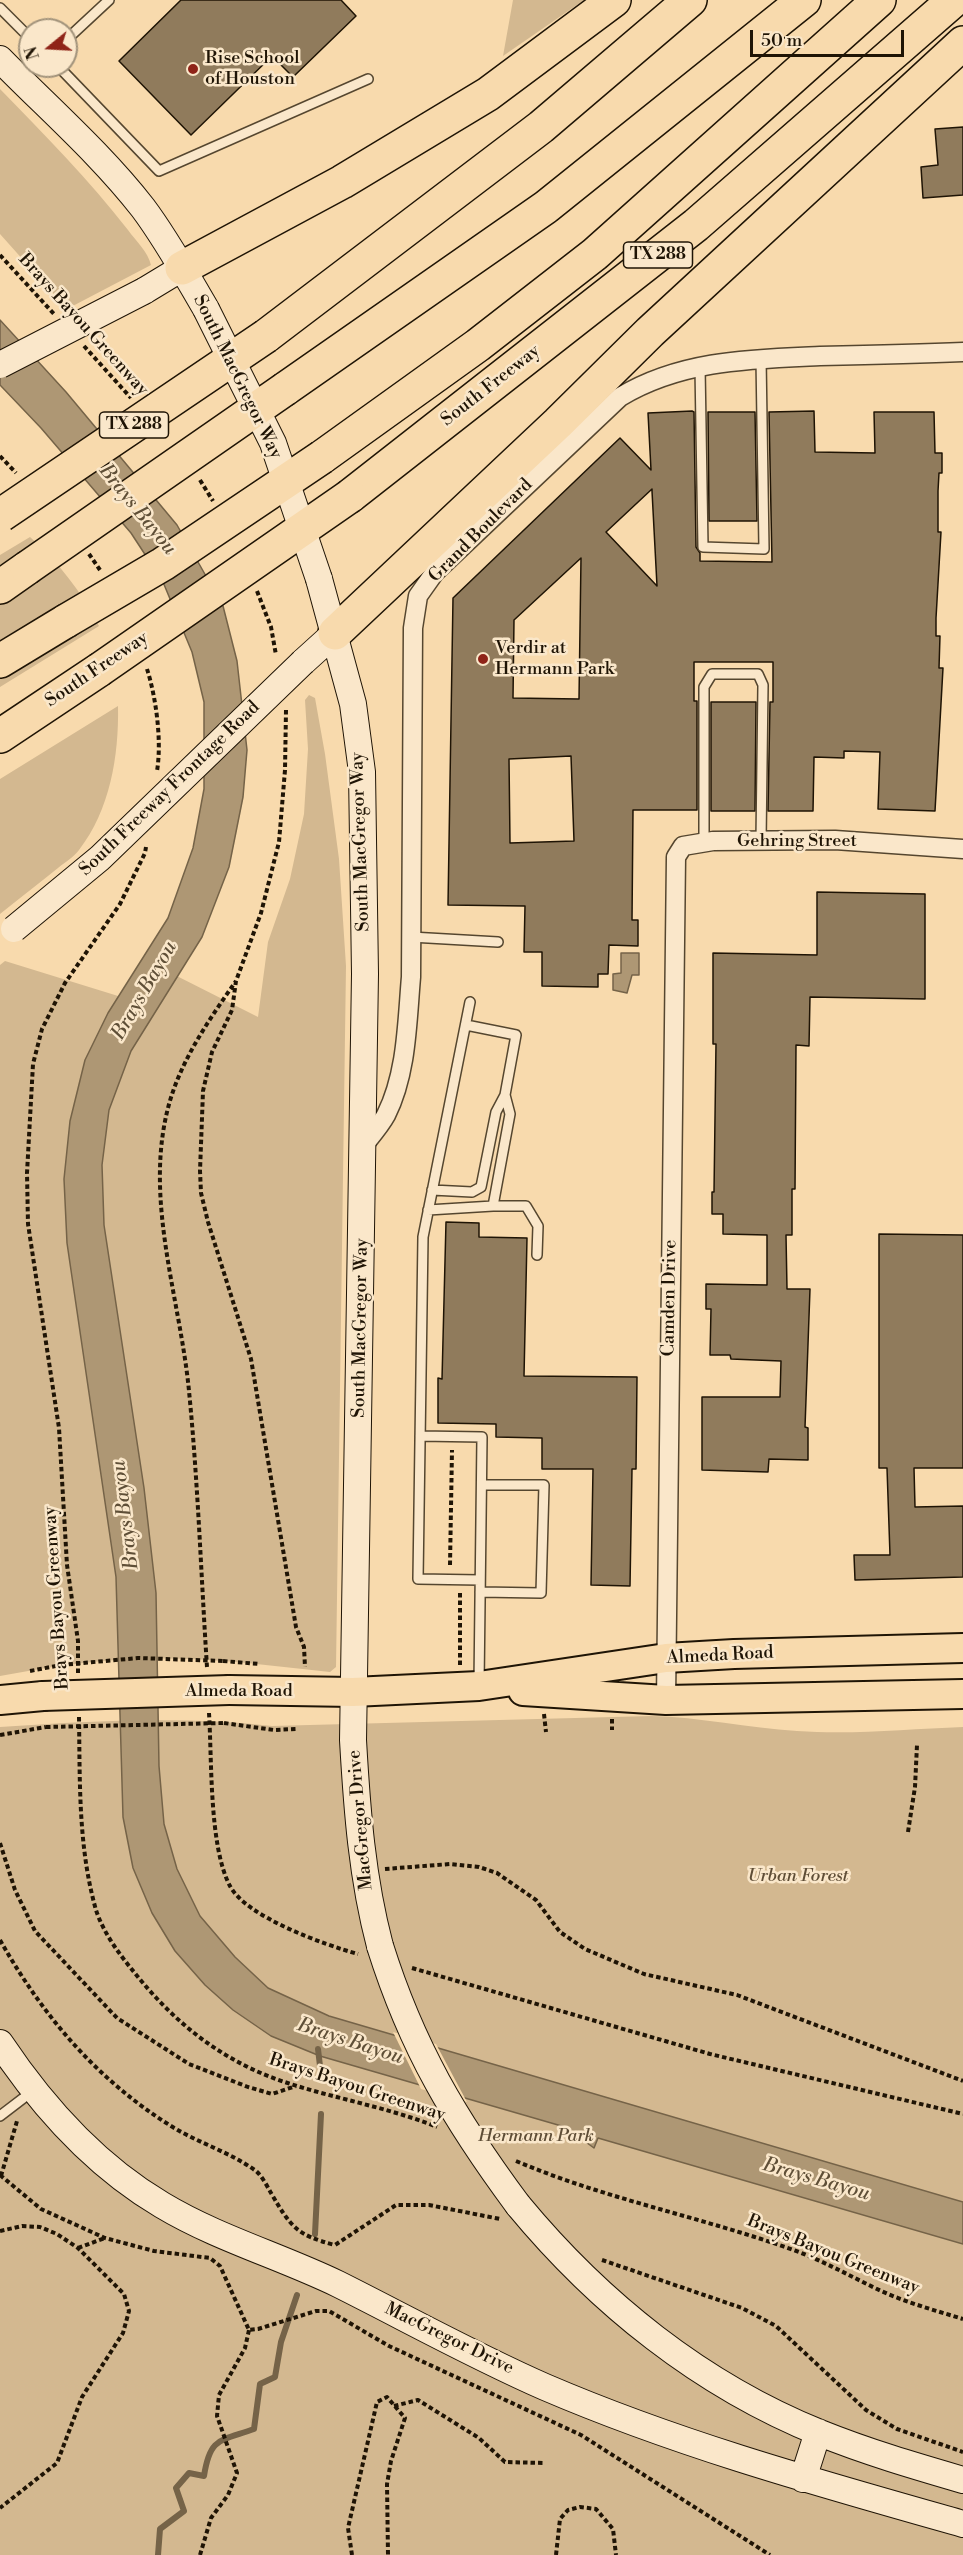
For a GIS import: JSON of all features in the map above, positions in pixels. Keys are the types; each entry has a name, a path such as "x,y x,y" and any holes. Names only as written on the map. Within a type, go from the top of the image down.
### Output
{"highway":[{"path":"182,268 342,182 488,94 614,0"},
{"name":"TX 288","path":"1,515 266,336 541,127 690,0"},
{"path":"0,587 546,207 804,0"},
{"path":"0,661 163,564 322,457 478,345 595,254 879,0"},
{"name":"South Freeway","path":"0,736 350,496 696,225 954,0"},
{"path":"335,633 558,423 650,332 963,43"}],"main road":[{"name":"South MacGregor Way","path":"0,59 96,153 143,208 206,309 273,443 319,579 353,704 362,772 365,974 354,1692"},
{"path":"0,365 144,291 182,268"},
{"name":"South Freeway Frontage Road","path":"7,934 99,858 335,633"},
{"name":"Almeda Road","path":"0,1700 218,1684 354,1692 469,1687 666,1658 963,1648"},
{"name":"Almeda Road","path":"469,1687 666,1700 963,1695"},
{"name":"MacGregor Drive","path":"354,1692 353,1740 359,1836 369,1901 372,1951 433,2075 512,2213 643,2329 728,2386 818,2432 864,2450 963,2480"},
{"name":"MacGregor Drive","path":"0,2043 34,2090 91,2152 139,2190 201,2225 320,2276 544,2386 676,2438 803,2479 963,2524"},
{"path":"803,2479 818,2432"}],"street":[{"name":"Grand Boulevard","path":"363,1146 385,1116 399,1079 407,1029 411,977 413,628 418,596 435,572 620,397 643,383 672,372 747,358 963,352"},
{"name":"Gehring Street","path":"675,896 676,857 683,846 704,842 835,840 963,849"},
{"name":"Camden Drive","path":"666,1700 675,896"}],"lane":[{"path":"78,29 109,0"},
{"path":"0,8 18,26"},
{"path":"70,78 159,171 368,79"},
{"path":"700,367 703,547 764,549 761,358"},
{"path":"704,842 704,687 712,674 758,674 763,685 760,841"},
{"path":"411,938 498,942"},
{"path":"470,1002 423,1237 418,1579 480,1580"},
{"path":"432,1190 472,1192 481,1187 496,1112 505,1095 516,1035 466,1025"},
{"path":"493,1206 510,1114 505,1095"},
{"path":"428,1210 526,1206 538,1226 537,1255"},
{"path":"420,1436 482,1437 480,1593 469,1687"},
{"path":"480,1593 541,1593 544,1485 482,1485"},
{"path":"0,2116 34,2090"}],"path":[{"name":"Brays Bayou Greenway","path":"0,255 56,316"},
{"name":"Brays Bayou Greenway","path":"80,342 136,404"},
{"path":"0,456 22,480"},
{"path":"196,474 218,508"},
{"path":"88,552 105,578"},
{"path":"255,586 271,627 277,661"},
{"path":"145,665 152,685 156,722 156,777"},
{"path":"286,705 285,770 279,842 261,913 236,981 232,1010 213,1052 202,1091 200,1171 201,1193 208,1222 251,1359 262,1413 296,1627 304,1647 305,1668"},
{"name":"Brays Bayou Greenway","path":"78,1675 78,1641 67,1565 58,1428 28,1224 27,1173 33,1064 42,1029 65,983 120,904 145,853 146,843"},
{"path":"218,1684 189,1390 163,1226 160,1154 168,1108 178,1078 202,1031 236,981"},
{"path":"452,1437 450,1565 461,1593 469,1687"},
{"path":"61,1665 138,1659 223,1661"},
{"name":"Brays Bayou Greenway","path":"79,1708 81,1827 95,1903 107,1932 121,1956 165,2008 199,2038 233,2060 277,2079 415,2119 446,2131"},
{"path":"209,1712 216,1832 220,1863 231,1888 248,1905 281,1925 342,1949 372,1951"},
{"path":"0,1735 46,1727 224,1723 274,1730 296,1729"},
{"path":"908,1832 915,1787 917,1745"},
{"path":"0,1843 15,1890 35,1931 117,2018 189,2064 248,2087 273,2094 298,2085"},
{"path":"381,1869 450,1864 478,1867 497,1873 536,1900 560,1932 585,1949 644,1974 737,1995 963,2081"},
{"path":"0,1940 21,1977 47,2015 92,2062 146,2110 174,2128 258,2172 289,2223 310,2238 335,2245 396,2205 429,2205 482,2214 512,2213"},
{"path":"409,1967 710,2054 963,2114"},
{"path":"18,2121 1,2175 41,2209 105,2238 154,2251 210,2258 220,2266 249,2330 245,2348 219,2395 217,2416 237,2473 228,2495 211,2518 200,2555"},
{"name":"Brays Bayou Greenway","path":"511,2159 573,2184 728,2227 789,2248 838,2268 878,2290 963,2319"},
{"path":"0,2231 22,2226 40,2227 57,2234 78,2248 124,2294 129,2311 123,2333 82,2397 57,2463 0,2508"},
{"path":"78,2248 105,2238"},
{"path":"591,2256 742,2308 776,2326 866,2410 897,2429 963,2452"},
{"path":"249,2330 258,2330 316,2311 329,2311 389,2346 581,2435 770,2555"},
{"path":"351,2555 348,2528 377,2402 387,2397 405,2418 391,2461 387,2484 388,2555"},
{"path":"394,2406 418,2400 479,2438 505,2462 543,2463"},
{"path":"556,2555 560,2519 568,2510 580,2507 596,2509 613,2529 616,2555"}],"green space":[{"path":"513,0 584,0 503,56"},
{"path":"0,89 98,193 141,247 151,265 67,309 0,234"},
{"path":"30,537 69,578 99,626 0,687 0,555"},
{"path":"309,695 315,698 325,754 339,859 346,966 336,1667 330,1672 210,1660 161,1658 85,1663 0,1676 0,965 5,961 131,1000 157,966 258,1017 268,942 290,879 304,814 308,749 305,700"},
{"path":"118,706 117,744 110,782 90,834 74,855 0,914 0,779"},
{"name":"Hermann Park","path":"651,1716 818,1732 963,1727 963,2555 0,2555 0,1727 136,1720 205,1721 272,1726"}],"water":[{"name":"Brays Bayou","path":"0,320 66,392 177,525 223,606 237,661 247,750 243,797 229,867 202,937 131,1051 109,1110 102,1165 104,1225 144,1488 156,1593 159,1766 164,1824 177,1869 200,1916 235,1957 268,1988 329,2016 963,2202 963,2244 598,2138 594,2148 565,2127 320,2056 271,2036 233,2010 205,1985 175,1951 152,1913 133,1868 123,1817 116,1577 67,1243 64,1179 70,1121 85,1060 108,1013 168,918 193,848 204,789 204,702 192,652 163,582 131,533 41,428 0,385"},
{"path":"621,953 639,953 639,975 632,975 627,993 613,990 613,974 621,973"}],"pier":[{"path":"393,2032 436,2044 467,2102 421,2089"}],"building":[{"name":"Rise School of Houston","path":"181,0 341,0 356,16 293,77 272,56 191,135 119,61"},
{"path":"963,127 963,195 923,198 921,167 938,165 935,129"},
{"path":"814,411 815,452 875,453 874,412 934,412 935,453 942,453 942,473 939,473 938,491 938,532 941,532 936,636 940,636 939,668 943,668 935,811 878,809 880,752 844,751 844,758 814,757 813,811 768,811 773,662 694,662 694,701 697,701 697,810 633,810 632,920 638,920 638,946 609,945 608,974 598,974 598,987 542,986 542,952 524,952 525,906 448,905 453,598 620,438 651,470 648,413 694,412 696,547 700,553 700,561 772,562 769,412","holes":["652,489 652,491 657,586 606,532","581,558 579,699 513,698 514,620","571,756 574,841 510,843 509,759"]},
{"path":"708,412 755,412 757,521 709,521"},
{"path":"711,702 756,702 755,811 711,811"},
{"path":"817,892 925,894 925,999 810,997 809,1046 796,1045 795,1189 792,1189 792,1235 786,1235 787,1289 810,1289 805,1427 808,1428 808,1460 769,1459 768,1472 702,1470 702,1397 780,1397 781,1361 731,1359 730,1355 710,1355 711,1309 706,1309 706,1284 767,1285 767,1235 723,1234 723,1214 712,1214 716,1044 713,1044 713,953 817,955"},
{"path":"446,1222 479,1223 479,1237 527,1238 524,1376 637,1377 636,1469 632,1469 630,1586 591,1585 593,1469 542,1469 542,1438 496,1437 496,1424 438,1423 438,1378 442,1379"},
{"path":"879,1234 963,1235 963,1468 914,1468 915,1507 963,1506 963,1577 855,1580 854,1555 890,1555 887,1468 879,1468"}],"waterway":[{"name":"Brays Bayou","path":"318,2049 320,2066"},
{"path":"315,2234 321,2114"},
{"path":"158,2555 160,2529 184,2511 176,2488 189,2473 204,2476 206,2463 213,2447 218,2442 254,2429 260,2384 275,2377 281,2342 297,2295"}],"place":[{"name":"Rise School of Houston","path":"193,69"},
{"name":"Verdir at Hermann Park","path":"483,659"}],"park label":[{"name":"Urban Forest","path":"798,1877"}]}
